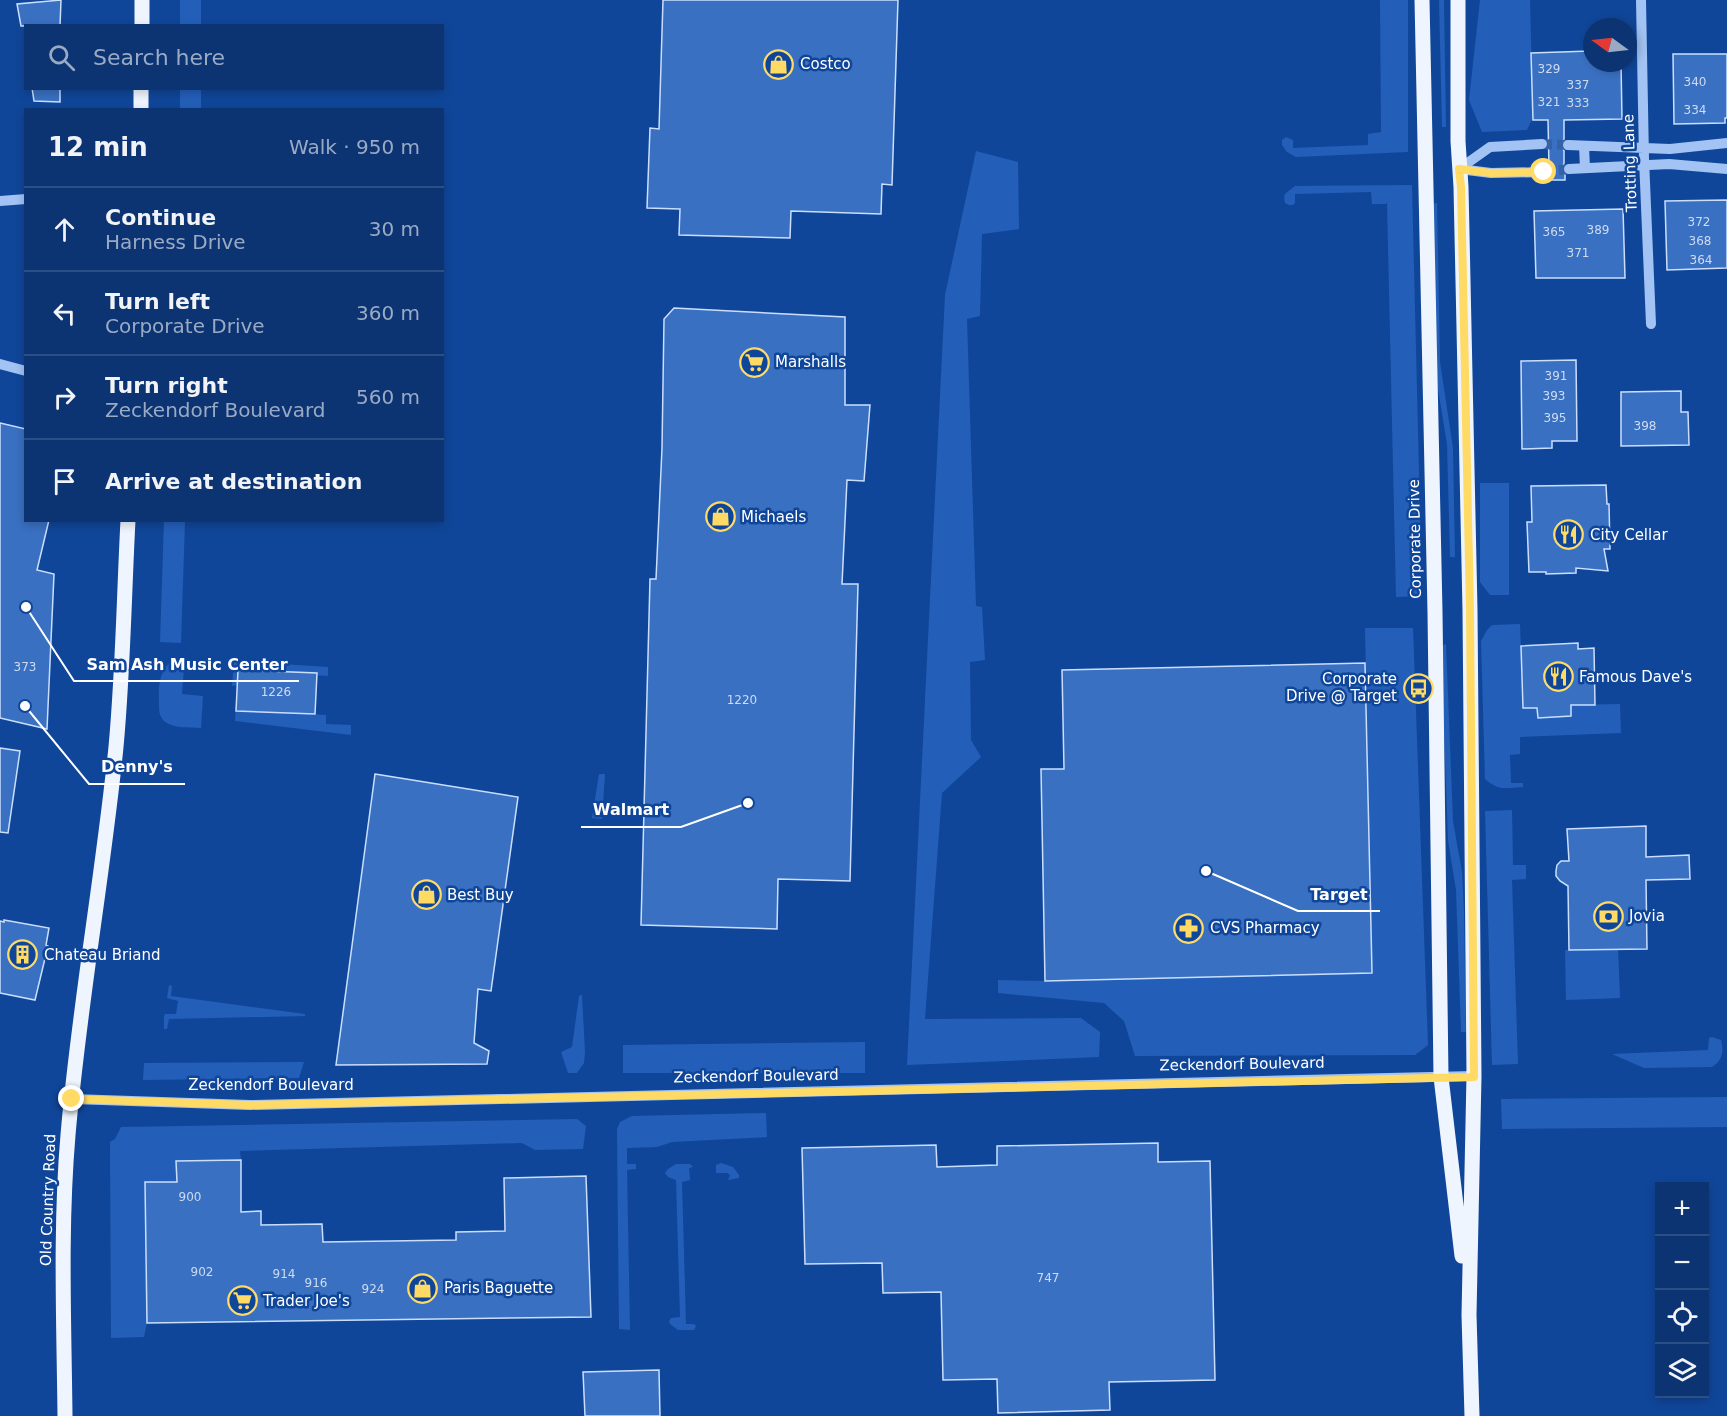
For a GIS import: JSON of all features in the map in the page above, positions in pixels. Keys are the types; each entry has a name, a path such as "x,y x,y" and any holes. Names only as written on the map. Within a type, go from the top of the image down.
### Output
{"main road":[{"path":"142,0 142,24"},
{"name":"Corporate Drive","path":"1422,0 1442,1077"},
{"path":"1458,0 1459,169 1470,587 1474,1077 1469,1315 1472,1416"},
{"path":"141,90 141,108"},
{"name":"Old Country Road","path":"65,1416 63,1281 65,1170 116,748 128,522"},
{"path":"1442,1077 1469,1315"}],"street":[{"name":"Trotting Lane","path":"1641,0 1651,324"},
{"path":"1568,146 1670,149 1727,143"},
{"path":"1459,169 1490,147 1542,144"},
{"path":"1584,146 1585,168"},
{"path":"1569,169 1669,164 1727,169"},
{"path":"1459,169 1491,173 1544,172"},
{"path":"0,201 24,199"},
{"path":"0,364 24,370"},
{"name":"Zeckendorf Boulevard","path":"72,1099 250,1105 1474,1077"}],"shaded area":[{"path":"180,0 201,0 201,24 180,24"},
{"path":"1380,0 1408,0 1408,152 1296,157 1287,152 1282,145 1282,140 1286,137 1293,140 1293,148 1368,145 1368,134 1381,132"},
{"path":"1439,0 1444,0 1446,127 1442,127"},
{"path":"1480,0 1530,0 1533,117 1527,130 1482,132 1469,100"},
{"path":"180,90 201,90 201,108 180,108"},
{"path":"976,151 1018,162 1019,229 982,234 980,316 967,319 976,606 982,607 985,660 970,662 971,740 981,757 942,793 925,1019 1081,1018 1100,1032 1099,1057 907,1065 945,295"},
{"path":"1412,185 1422,596 1396,597 1387,202 1386,204 1372,204 1371,192 1295,194 1293,205 1285,203 1284,196 1295,186"},
{"path":"1437,203 1440,362 1453,448 1455,557 1450,557 1447,444 1437,383 1432,204"},
{"path":"1480,483 1509,483 1509,595 1490,595 1480,582"},
{"path":"164,522 185,522 181,643 160,642"},
{"path":"1520,624 1523,708 1537,708 1538,718 1571,716 1571,705 1620,704 1621,733 1520,737 1520,754 1510,755 1511,783 1523,783 1523,787 1502,788 1485,779 1481,641 1492,625"},
{"path":"1365,628 1413,628 1428,1045 1415,1055 1135,1056 1124,1021 1104,1003 998,993 998,980 1045,981 1372,973"},
{"path":"1446,644 1453,821 1462,872 1466,1032 1461,1032 1456,890 1448,840 1441,646"},
{"path":"185,655 182,694 203,696 201,728 168,724 160,713 159,688 162,673 170,662"},
{"path":"234,661 328,667 328,676 238,670 237,685 232,686"},
{"path":"236,699 250,711 326,715 326,724 351,725 351,735 235,721"},
{"path":"599,774 605,774 602,819 592,818"},
{"path":"1512,810 1513,865 1526,865 1526,879 1512,880 1518,1064 1492,1065 1485,811"},
{"path":"1618,949 1620,998 1566,1000 1565,950"},
{"path":"169,985 172,986 171,996 305,1014 305,1016 169,1019 167,1029 164,1029 165,1014 176,1014 178,1001 167,998"},
{"path":"582,995 584,1063 577,1073 568,1073 561,1052 572,1047 579,996"},
{"path":"1709,1038 1721,1040 1722,1055 1712,1067 1644,1068 1612,1054 1708,1050"},
{"path":"865,1042 865,1073 623,1073 623,1045"},
{"path":"304,1062 299,1078 143,1080 144,1063"},
{"path":"1727,1097 1727,1127 1502,1129 1501,1099"},
{"path":"766,1113 767,1137 672,1142 657,1147 627,1148 627,1164 636,1164 636,1169 627,1170 630,1330 619,1329 617,1129 620,1122 632,1116"},
{"path":"577,1119 586,1126 583,1149 535,1150 522,1143 240,1151 241,1160 177,1161 177,1182 145,1184 147,1323 144,1337 111,1338 110,1142 115,1139 121,1127"},
{"path":"721,1163 733,1167 739,1178 728,1180 730,1175 727,1173 716,1173 716,1165"},
{"path":"676,1164 690,1164 693,1167 689,1168 690,1180 682,1182 686,1324 694,1324 696,1326 694,1330 678,1330 669,1321 671,1318 680,1317 676,1180 665,1173"}],"building":[{"path":"61,0 60,24 24,24 21,26 17,4"},
{"name":"Costco","path":"663,0 898,0 892,185 882,184 881,214 791,211 790,238 679,235 680,209 647,208 650,128 659,129"},
{"path":"1583,51 1583,72 1621,72 1622,119 1564,120 1564,139 1561,145 1564,151 1562,169 1565,180 1549,180 1551,172 1548,120 1533,120 1531,53"},
{"path":"1673,54 1727,54 1727,118 1725,118 1725,123 1674,124"},
{"path":"32,90 60,90 60,102 34,101"},
{"path":"1727,200 1727,268 1667,270 1665,201"},
{"path":"1623,209 1625,278 1536,278 1534,211"},
{"path":"674,308 845,317 845,405 870,405 864,481 847,480 842,584 858,584 850,881 778,879 777,929 641,925 650,579 656,579 662,448 664,319"},
{"path":"1576,360 1577,441 1552,441 1552,448 1522,449 1521,361"},
{"path":"1681,391 1681,412 1688,412 1689,445 1621,446 1621,392"},
{"path":"0,423 24,429 24,522 49,522 37,570 54,574 47,729 0,718"},
{"name":"City Cellar","path":"1606,485 1607,504 1609,504 1610,549 1604,549 1608,571 1576,568 1576,573 1529,572 1527,522 1532,522 1531,486"},
{"name":"Famous Dave's","path":"1578,643 1578,649 1594,648 1595,705 1571,705 1571,716 1538,718 1537,708 1523,708 1521,646"},
{"path":"1365,663 1372,973 1045,981 1041,769 1064,769 1062,670"},
{"path":"238,670 317,673 315,714 236,711"},
{"path":"0,748 20,751 8,833 0,832"},
{"path":"375,774 518,797 491,991 478,989 474,1043 489,1051 487,1064 336,1065"},
{"name":"Jovia","path":"1646,826 1646,857 1689,855 1690,879 1646,880 1647,949 1569,950 1568,886 1556,876 1557,865 1561,861 1569,861 1567,829"},
{"name":"Chateau Briand","path":"4,920 49,928 46,945 48,946 35,1000 0,993 0,921 4,922"},
{"path":"1158,1143 1158,1162 1210,1161 1215,1380 1109,1382 1110,1410 998,1413 997,1379 943,1380 941,1292 883,1293 882,1263 805,1264 802,1148 936,1145 937,1167 997,1165 997,1146"},
{"path":"241,1160 241,1212 261,1211 261,1225 322,1224 323,1242 456,1240 456,1232 505,1231 504,1178 586,1176 591,1317 147,1323 145,1182 177,1182 176,1161"},
{"path":"659,1370 660,1416 585,1416 583,1372"}],"tunnel":[{"path":"1542,144 1568,145"},
{"path":"1544,172 1569,169"}],"place":[{"name":"Costco","path":"779,64"},
{"name":"Marshalls","path":"754,362"},
{"name":"Michaels","path":"720,517"},
{"name":"City Cellar","path":"1569,535"},
{"name":"Sam Ash Music Center","path":"26,607"},
{"name":"Famous Dave's","path":"1558,677"},
{"name":"Corporate Drive @ Target","path":"1418,688"},
{"name":"Denny's","path":"25,706"},
{"name":"Walmart","path":"748,803"},
{"name":"Target","path":"1206,871"},
{"name":"Best Buy","path":"426,895"},
{"name":"Jovia","path":"1608,916"},
{"name":"CVS Pharmacy","path":"1189,928"},
{"name":"Chateau Briand","path":"23,955"},
{"name":"Paris Baguette","path":"423,1288"},
{"name":"Trader Joe's","path":"242,1301"}],"route":[{"path":"72,1099 250,1105 1474,1077 1468,483 1459,169 1491,173 1544,172"}]}
